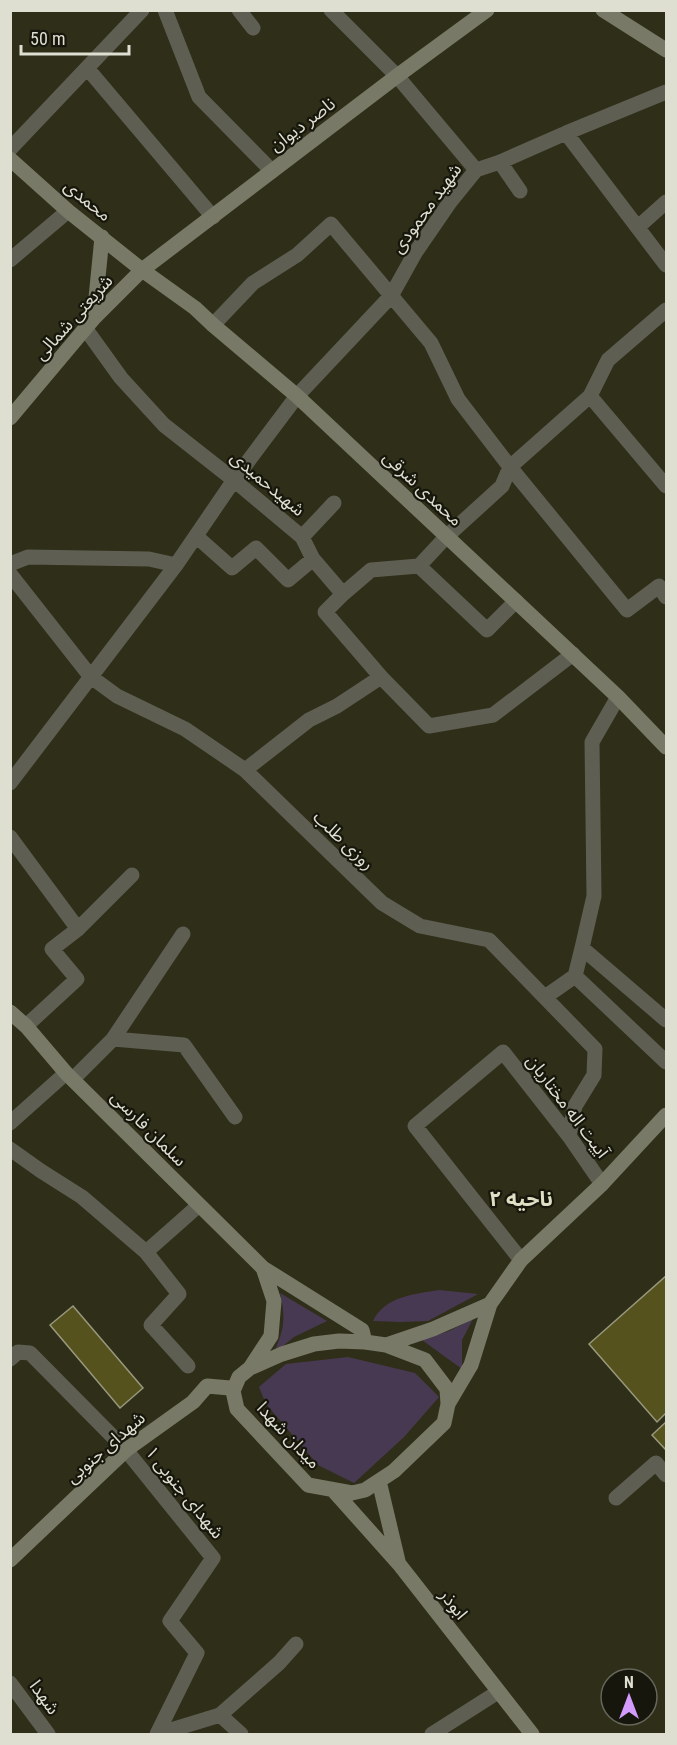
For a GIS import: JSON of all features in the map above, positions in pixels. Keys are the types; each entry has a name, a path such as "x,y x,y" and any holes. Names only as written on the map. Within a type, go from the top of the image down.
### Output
{"main road":[{"name":"ناصر دیوان","path":"142,270 487,10"},
{"path":"603,10 666,50"},
{"name":"محمدی","path":"10,159 68,211 142,270"},
{"path":"90,323 102,237"},
{"name":"شریعتی شمالی","path":"10,418 90,323 142,270"},
{"name":"محمدی شرقی","path":"142,270 195,308 297,396 573,654 666,747"},
{"name":"سلمان فارسی","path":"10,1012 198,1206 263,1268 362,1330 365,1342"},
{"path":"386,1345 433,1329 490,1304 521,1260 602,1184 666,1114"},
{"name":"سلمان فارسی","path":"250,1368 271,1336 274,1301 263,1268"},
{"name":"میدان شهدا","path":"233,1391 237,1408 308,1485 352,1493 365,1490 394,1471 444,1423 448,1404 471,1365 490,1304"},
{"path":"233,1391 239,1377 250,1368 282,1354 314,1344 339,1341 365,1342 386,1345 425,1360 447,1389 448,1404"},
{"name":"شهدای جنوبی","path":"10,1560 126,1450 193,1402 207,1386 230,1388 233,1391"},
{"name":"ابوذر","path":"379,1481 399,1564 532,1734"},
{"path":"333,1490 399,1564"}],"street":[{"path":"10,149 142,10"},
{"path":"165,10 199,97 272,171"},
{"path":"239,10 253,28"},
{"path":"331,10 397,76 476,170"},
{"path":"87,68 213,216"},
{"name":"شهید محمودی","path":"10,783 176,565 234,480 297,396 391,296 415,252 476,170 666,92"},
{"path":"566,133 666,265"},
{"path":"500,162 520,191"},
{"path":"638,227 666,202"},
{"path":"10,260 68,211"},
{"path":"213,325 253,283 297,255 332,224 431,343 458,399 510,467 627,610 664,586"},
{"path":"573,654 493,715 429,726 381,677 325,612 371,570 419,566 446,537 502,486 510,467 590,396 608,360 666,310"},
{"name":"شهیدحمیدی","path":"90,323 121,378 164,425 302,537 313,560 343,594"},
{"path":"590,396 666,486"},
{"path":"302,537 334,503"},
{"path":"196,536 231,568 256,548 288,580 313,560"},
{"path":"10,564 28,557 149,559 176,565"},
{"path":"419,566 487,630 516,602"},
{"name":"روزی طلب","path":"10,574 91,677 117,696 185,729 245,770 382,903 420,926 489,940 595,1049 594,1075 575,1106 569,1136"},
{"path":"245,770 309,720 337,706 381,677"},
{"path":"545,997 575,976 582,948 594,896 592,742 618,697"},
{"path":"10,837 78,929"},
{"path":"26,1026 77,980 52,950 78,929 132,875"},
{"path":"10,1123 113,1039 183,934"},
{"path":"582,948 666,1020"},
{"path":"575,976 666,1062"},
{"path":"113,1039 184,1045 236,1116"},
{"name":"آییت اله مختاریان","path":"521,1260 415,1126 503,1052 569,1136 602,1184"},
{"path":"10,1149 82,1197 146,1252 179,1294 151,1325 188,1366"},
{"path":"146,1252 198,1206"},
{"name":"۱ شهدای جنوبی","path":"10,1359 18,1352 30,1353 126,1450 213,1558 170,1621 196,1653 157,1734"},
{"path":"616,1498 656,1463 666,1475"},
{"path":"157,1734 220,1715 279,1663 296,1644"},
{"name":"شهدا","path":"10,1683 48,1734"},
{"path":"434,1734 498,1692"},
{"path":"220,1715 241,1734"}],"shaded area":[{"path":"439,1290 478,1294 428,1321 373,1321 385,1306 393,1301"},
{"path":"280,1293 327,1321 294,1337 274,1353 283,1324"},
{"path":"473,1319 462,1340 462,1369 422,1340 449,1331"},
{"path":"348,1357 415,1373 439,1397 404,1437 354,1483 318,1465 266,1404 259,1387 286,1364"}],"building":[{"path":"666,1276 666,1413 657,1422 589,1344"},
{"path":"73,1306 143,1388 120,1408 50,1325"},
{"path":"666,1422 666,1450 652,1435"}],"district":[{"name":"ناحیه ۲","path":"521,1199"}]}
